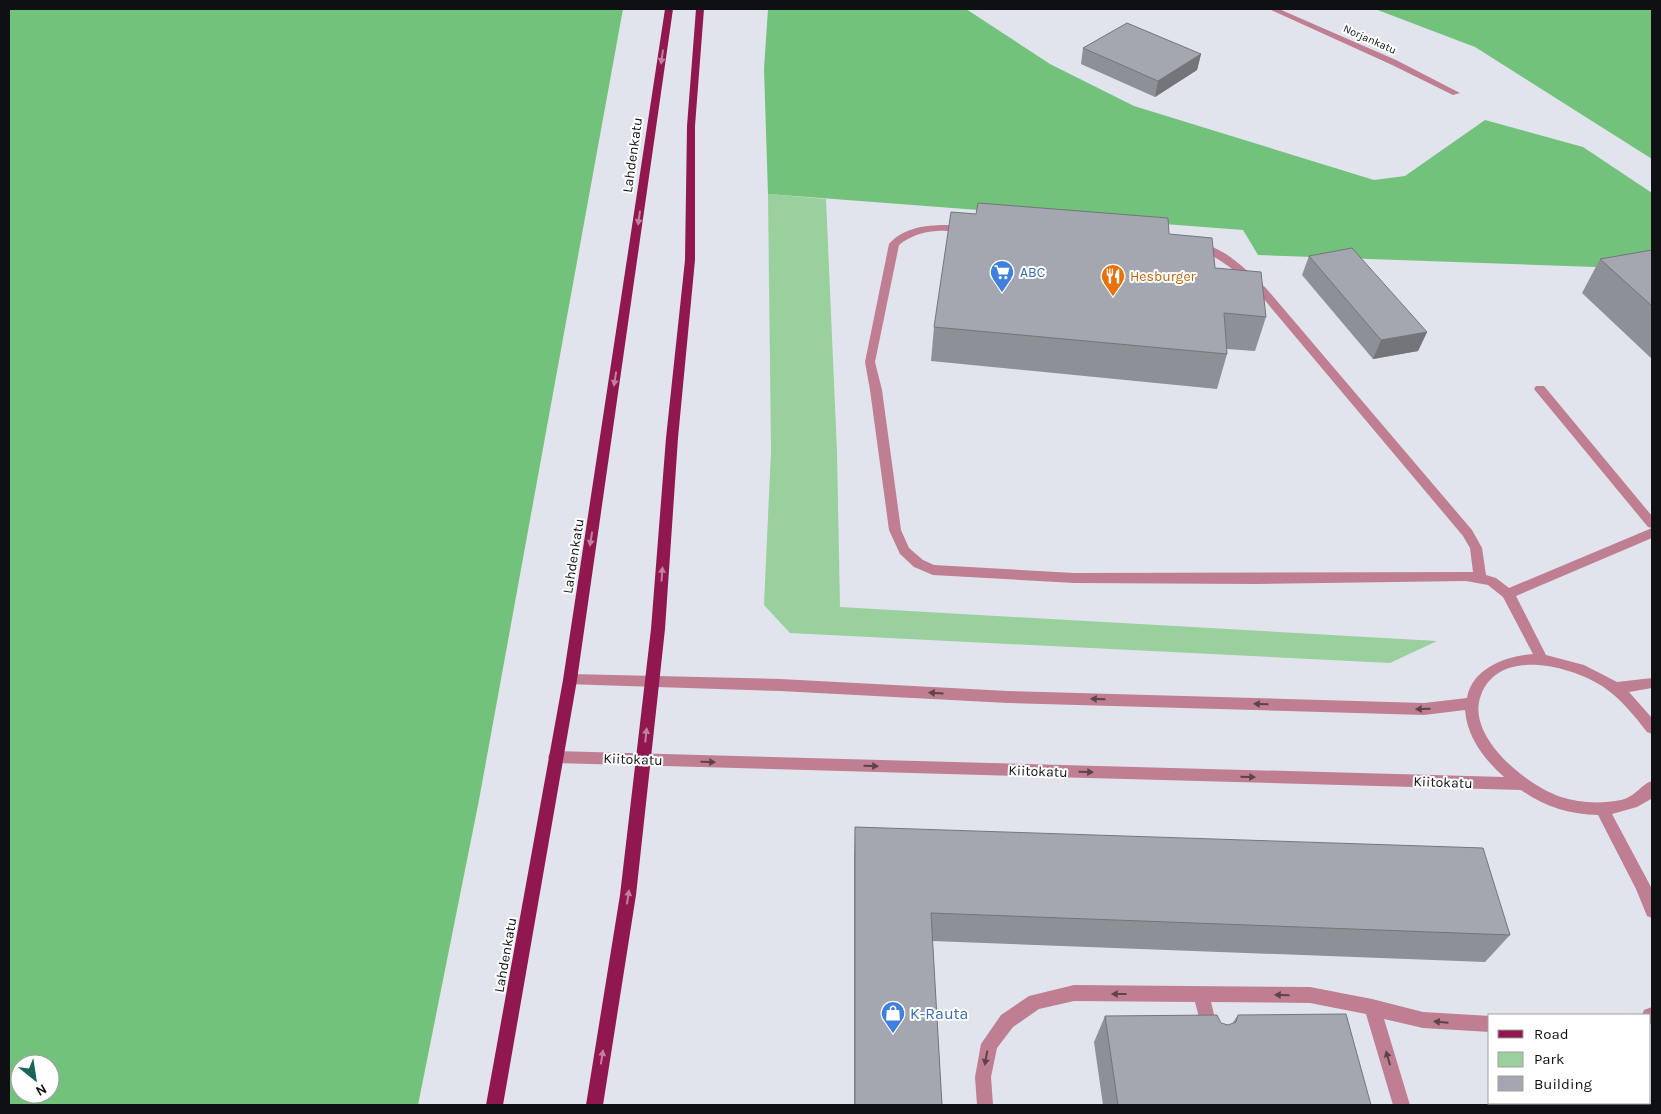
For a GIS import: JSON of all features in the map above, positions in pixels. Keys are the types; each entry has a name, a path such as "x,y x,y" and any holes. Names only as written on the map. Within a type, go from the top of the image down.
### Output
{"main road":[{"name":"Lahdenkatu","path":"494,1105 554,757 570,680 669,9"},
{"path":"594,1105 628,895 658,629 672,438 690,260 691,126 700,9"}],"street":[{"name":"Norjankatu","path":"1273,9 1393,62 1456,93"},
{"path":"972,229 939,228 921,230 902,236 894,244 870,362 876,390 894,530 903,551 917,564 933,570 1074,578 1256,579 1466,576 1492,581 1508,594 1542,659"},
{"path":"1183,245 1215,252 1233,264 1261,289 1468,533 1476,548 1480,579"},
{"path":"1540,389 1652,524"},
{"path":"1508,594 1652,533"},
{"path":"1652,728 1638,708 1616,688 1592,674 1567,664 1542,659 1516,661 1493,669 1478,684 1472,704 1473,723 1483,745 1499,766 1521,784 1547,798 1575,807 1602,809 1629,805 1649,793 1652,787"},
{"path":"570,680 780,685 1008,697 1424,709 1472,704"},
{"path":"1616,688 1652,682"},
{"name":"Kiitokatu","path":"554,757 1521,784"},
{"path":"1602,809 1643,888 1652,911"},
{"path":"985,1105 983,1077 989,1044 1007,1021 1035,1002 1074,993 1310,995 1372,1007 1423,1020 1488,1024"},
{"path":"1201,994 1212,1041"},
{"path":"1372,1007 1401,1105"}],"green space":[{"path":"9,9 623,9 479,800 418,1105 9,1105"},
{"path":"768,9 966,9 1050,64 1134,106 1374,180 1405,176 1485,120 1583,147 1652,193 1652,269 1258,255 1243,230 768,194 764,69"},
{"path":"1375,9 1652,9 1652,159 1475,47"},
{"path":"768,194 826,199 837,452 840,607 1437,641 1390,663 790,633 764,605 771,451"}],"building":[{"path":"1127,23 1201,54 1158,81 1083,48"},
{"name":"ABC","path":"978,203 1168,218 1169,234 1212,238 1215,268 1261,272 1266,317 1224,313 1227,354 934,327 951,212 976,214"},
{"path":"1352,248 1427,332 1381,340 1309,256"},
{"path":"1652,250 1652,306 1600,259"},
{"name":"K-Rauta","path":"855,827 1483,848 1510,935 931,913 942,1105 855,1105"},
{"path":"1346,1014 1371,1105 1118,1105 1105,1016 1217,1015 1221,1023 1228,1025 1236,1022 1238,1015"}],"place":[{"name":"ABC","path":"1002,293"},
{"name":"Hesburger","path":"1113,297"},
{"name":"K-Rauta","path":"893,1034"}]}
